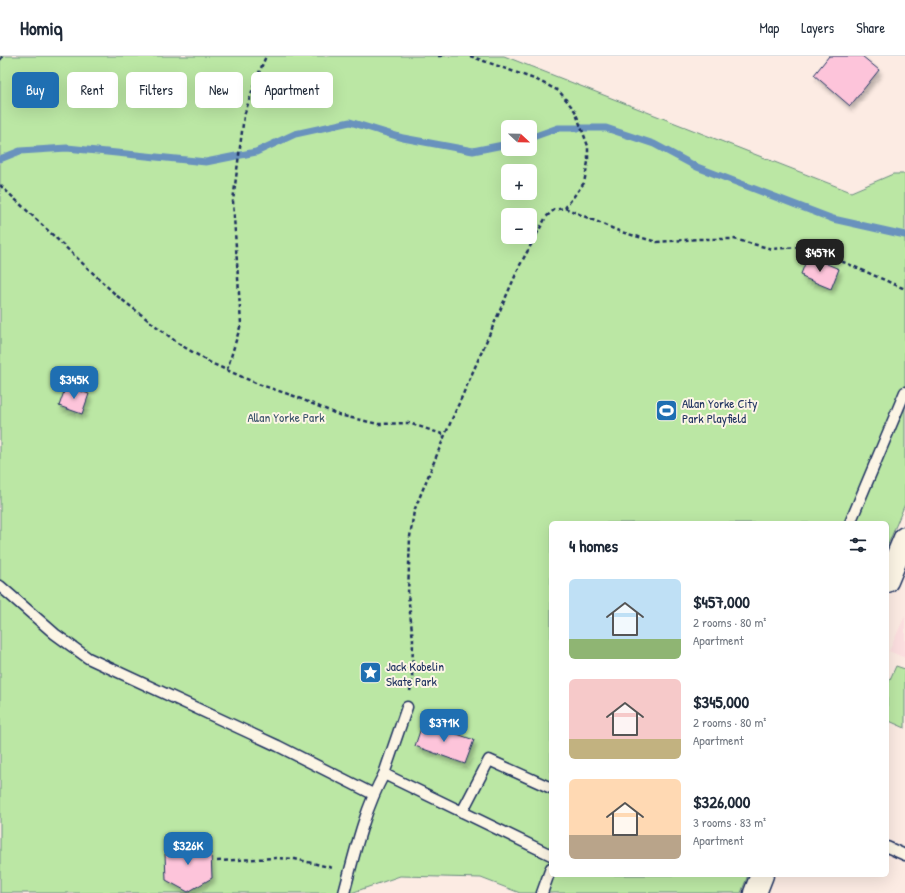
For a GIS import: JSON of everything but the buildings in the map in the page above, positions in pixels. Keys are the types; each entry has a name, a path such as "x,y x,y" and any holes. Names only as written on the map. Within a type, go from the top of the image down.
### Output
{"street":[{"path":"889,576 905,538"},
{"path":"755,893 761,877"}],"lane":[{"path":"851,521 905,392"},
{"path":"0,586 55,634 88,658 278,746 373,794"},
{"path":"344,893 365,816 373,794 384,774 407,707"},
{"path":"462,812 489,760 549,787"},
{"path":"384,774 549,854"},
{"path":"889,848 905,855"},
{"path":"542,893 549,874"}],"path":[{"path":"0,60 3,56"},
{"path":"227,370 241,324 233,201 244,116 266,56"},
{"path":"438,56 446,56"},
{"path":"470,56 537,80 559,91 575,111 588,146 588,162 584,183 565,208"},
{"path":"0,184 116,295 179,344 227,370 258,384 294,396 339,414 378,424 409,423 445,435"},
{"path":"407,707 412,681 412,640 408,594 410,537 414,511 445,435 520,265 546,217 554,210 565,208 620,232 657,242 700,239 734,239 772,249 800,247 846,263 905,289"},
{"path":"217,861 276,858 295,859 350,871"}],"shaded area":[{"path":"905,616 905,658 889,651"}],"green space":[{"name":"Allan Yorke Park","path":"0,56 504,56 851,192 893,174 905,174 905,504 889,542 889,521 549,521 549,877 747,877 741,893 520,893 481,878 400,876 351,893 0,893"},
{"path":"896,666 905,669 905,728 889,721 889,682"}],"waterway":[{"path":"0,159 20,151 67,148 206,162 256,152 295,134 350,122 403,138 473,151 501,145"},
{"path":"537,136 558,128 606,128 654,144 697,167 833,219 905,235"}],"place":[{"name":"Allan Yorke City Park Playfield","path":"667,410"},
{"name":"Jack Kobelin Skate Park","path":"370,673"}]}
